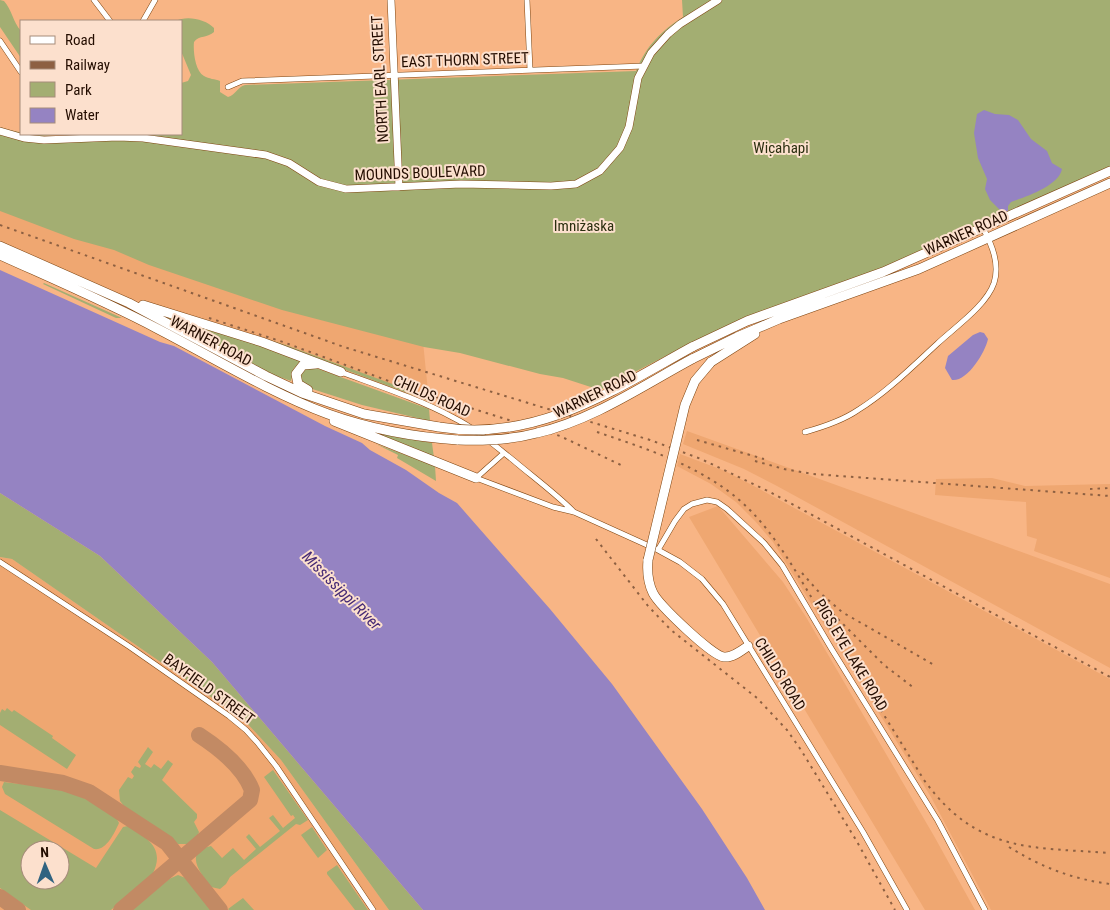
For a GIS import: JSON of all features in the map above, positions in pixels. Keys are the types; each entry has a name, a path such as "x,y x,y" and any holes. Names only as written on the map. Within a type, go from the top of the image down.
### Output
{"highway":[{"name":"WARNER ROAD","path":"0,246 105,292 278,382 314,398 391,420 462,429 496,429 528,424 560,415 598,398 692,347 748,321 883,272 1110,171"},
{"name":"WARNER ROAD","path":"0,255 114,306 278,392 321,411 367,426 420,437 458,440 509,439 565,425 601,409 692,359 737,337 779,319 896,278 1110,184"},
{"path":"105,292 168,314 268,344 341,372"},
{"path":"748,646 725,658 711,652 666,609 654,594 648,577 648,560 684,405 695,381 711,362 730,348 779,319"},
{"path":"341,372 310,364 300,368 296,373 296,378 304,388 352,410"},
{"path":"278,392 345,426 476,478"}],"street":[{"path":"94,0 109,20"},
{"path":"144,20 155,0"},
{"name":"NORTH EARL STREET","path":"391,0 399,187"},
{"path":"527,0 530,70"},
{"name":"MOUNDS BOULEVARD","path":"0,131 24,138 137,138 266,155 285,161 316,180 334,187 359,190 461,184 576,184 600,171 609,163 623,144 629,127 635,87 644,66 655,48 668,34 694,14 718,0"},
{"path":"0,41 20,71"},
{"name":"EAST THORN STREET","path":"228,87 243,81 644,66"},
{"path":"805,432 847,417 872,400 983,301 996,277 995,258 984,228"},
{"name":"CHILDS ROAD","path":"341,372 437,409 472,428 574,512"},
{"path":"476,478 504,453"},
{"name":"CHILDS ROAD","path":"476,478 552,507 574,512 658,550 692,571 710,588 723,604 863,832 906,910"},
{"name":"PIGS EYE LAKE ROAD","path":"658,550 675,520 684,509 692,504 707,500 716,502 727,509 764,544 782,565 938,821 985,910"},
{"name":"BAYFIELD STREET","path":"0,562 130,647 246,730 276,766 373,910"}],"shaded area":[{"path":"0,208 423,342 429,401 266,341 132,299 0,242"},
{"path":"687,431 1110,584 1110,668 777,486 744,469 683,444"},
{"path":"680,454 725,471 750,484 1110,679 1110,910 991,910 931,797 773,542 736,502 711,484 677,466"},
{"path":"992,478 1025,486 1110,484 1110,578 1034,551 1037,539 1027,536 1026,502 935,495 936,479"},
{"path":"718,506 783,582 806,617 975,910 925,910 689,517"},
{"path":"0,557 12,559 244,720 281,760 389,910 0,910"}],"green space":[{"path":"0,0 4,1 7,5 20,30 20,57 0,27"},
{"name":"Wic̣aḣapi","path":"682,0 1110,0 1110,168 882,269 689,344 600,390 563,378 540,374 460,353 424,347 282,310 149,265 114,250 74,239 0,211 0,127 20,132 20,135 182,135 182,83 188,81 191,75 182,53 182,20 178,20 180,19 201,20 214,28 212,34 198,38 194,42 195,60 201,73 206,77 220,81 220,92 228,97 245,85 636,71 644,54 655,40 683,17"},
{"path":"44,283 122,318 116,318"},
{"path":"169,317 304,361 294,368 291,381 265,372 168,320"},
{"path":"244,332 286,345 428,397 429,401"},
{"path":"313,367 429,409 430,421 362,405 306,387 301,381 301,374 304,369"},
{"path":"372,432 432,443 434,458"},
{"path":"376,444 435,466 436,481 397,458 398,455"},
{"path":"0,493 100,556 212,662 423,910 389,910 281,760 244,720 12,559 0,557"},
{"path":"7,708 12,712 14,710 53,736 52,738 76,755 67,769 0,725 0,713 2,709 5,711"},
{"path":"148,747 153,752 145,764 151,768 154,764 161,769 168,760 173,764 162,780 197,814 194,822 199,832 188,844 178,844 165,833 124,806 120,801 119,790 128,777 132,779 134,776 131,772 135,766 140,768 141,766 138,762"},
{"path":"273,770 308,820 300,825 296,824 230,877 220,889 211,887 197,864 196,858 202,849 211,846 222,858 233,848 244,860 256,849 246,837 249,834 260,847 280,831 269,818 273,815 283,828 295,818 293,815 291,816 264,777"},
{"path":"4,782 69,792 93,802 106,810 119,823 106,845 94,849 5,794 2,787"},
{"path":"0,810 50,840 20,840 20,890 70,890 70,852 96,868 123,827 128,826 153,845 157,858 152,875 111,910 31,910 0,888"},
{"path":"312,827 327,850 318,858 301,835"},
{"path":"337,865 368,910 355,910 327,874"},
{"path":"178,875 188,879 212,910 132,910 169,879"},
{"path":"243,898 254,910 228,909"}],"water":[{"path":"984,110 995,114 1009,115 1018,120 1031,139 1047,151 1052,163 1062,169 1055,181 1032,194 1011,202 1008,206 1008,211 1003,213 990,200 985,189 987,179 978,158 974,133 977,114"},
{"name":"Mississippi River","path":"0,270 160,342 174,346 325,426 362,443 370,450 406,470 457,503 550,609 612,684 702,809 747,878 765,910 423,910 212,662 100,556 0,493"},
{"path":"980,332 984,333 988,339 975,366 964,376 952,380 945,368 948,356 973,335"}],"taxiway":[{"path":"121,910 250,800 252,790 237,766 199,735"},
{"path":"0,773 63,783 89,792 167,843 220,910"},
{"path":"0,897 18,910"}],"railway":[{"path":"0,225 344,347 650,440 701,459 770,492 1110,677"},
{"path":"209,318 283,342 413,390 560,436 623,466"},
{"path":"597,432 650,450 701,473 732,494 747,507 772,536 794,568 924,780 944,804 964,821 985,834 1007,842 1030,847 1110,853"},
{"path":"697,440 764,459"},
{"path":"755,461 813,474 1110,496"},
{"path":"1090,489 1110,488"},
{"path":"596,539 648,606 671,630 757,698 787,730 856,840 895,910"},
{"path":"802,573 818,591 842,612 934,665"},
{"path":"822,603 884,665 914,688"},
{"path":"1009,847 1033,861 1057,871 1083,879 1110,884"}],"park label":[{"name":"Imniżaska","path":"584,226"}]}
